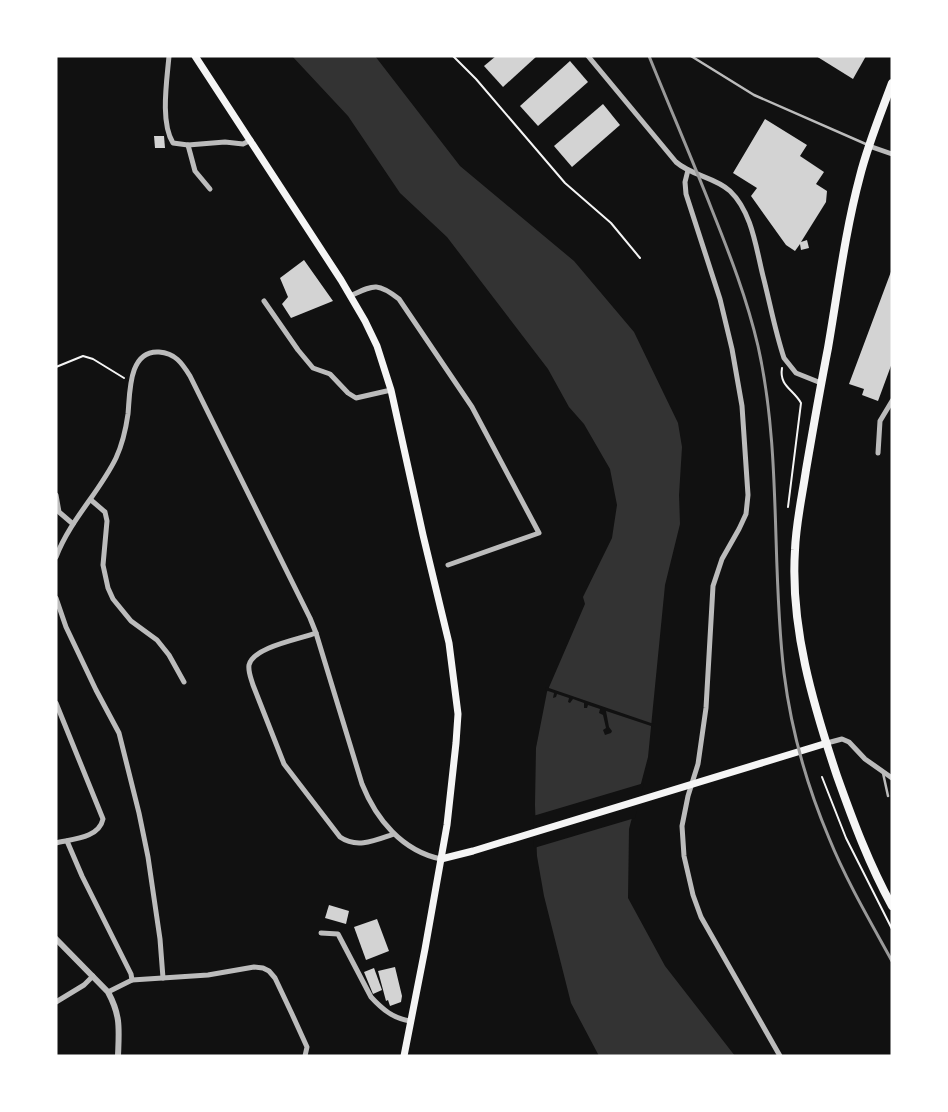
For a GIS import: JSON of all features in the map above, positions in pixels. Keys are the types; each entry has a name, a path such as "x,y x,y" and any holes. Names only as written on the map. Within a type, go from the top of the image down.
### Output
{"main road":[{"path":"195,56 350,296 377,346 391,390 447,634 458,714 456,743 447,825 404,1056"},
{"path":"892,82 860,173 846,236 800,504 795,553 798,625 823,744 856,831 892,906"},
{"path":"441,859 473,851 823,744"}],"street":[{"path":"169,56 165,97 169,135 173,143 188,145 225,142 243,144 250,140"},
{"path":"588,56 679,165 727,189 736,199 745,213 753,234 784,358 796,373 821,383"},
{"path":"188,145 195,171 210,188"},
{"path":"869,146 892,154"},
{"path":"688,170 685,182 686,194 722,308 735,362 742,406 748,495 746,514 722,559 713,586 706,708 698,764 688,796 682,826 684,856 693,895 701,917 780,1056"},
{"path":"350,296 371,286 385,288 399,299 472,407 532,517 539,534 448,564"},
{"path":"264,301 313,368 330,374 348,394 356,398 391,390"},
{"path":"56,557 73,524 105,479 117,456 128,415 131,379 135,366 145,356 156,352 168,353 177,358 190,376 286,567 316,633 369,802 394,834 414,850 441,859"},
{"path":"878,453 880,421 892,401"},
{"path":"56,495 59,512 73,524"},
{"path":"91,500 105,512 107,521 103,565 108,588 113,599 131,621 157,640 169,655 184,682"},
{"path":"56,598 66,628 96,690 120,733 148,857 160,939 163,978"},
{"path":"316,633 263,651 254,657 249,664 249,673 284,764 340,837 346,842 359,844 394,834"},
{"path":"56,703 103,819 102,827 98,831 86,836 56,843"},
{"path":"823,744 842,739 848,742 865,760 892,778"},
{"path":"66,841 132,974 132,980"},
{"path":"321,933 338,934 371,998 397,1019 410,1021"},
{"path":"56,939 108,992 117,1011 120,1023 118,1056"},
{"path":"108,992 132,980 208,975 254,967 263,968 269,971 275,978 307,1048 305,1056"},
{"path":"56,1002 84,985 93,976"}],"lane":[{"path":"691,56 764,100 869,146"},
{"path":"883,773 888,796"}],"path":[{"path":"452,56 476,79 565,184 611,222 640,258"},
{"path":"56,367 83,356 124,378"},
{"path":"784,358 781,376 783,382 798,396 801,403 788,507"},
{"path":"822,777 846,838 892,929"}],"shaded area":[{"path":"292,56 375,56 460,166 574,261 634,332 678,423 682,447 679,495 680,524 665,585 648,757 629,829 628,898 665,966 735,1056 599,1056 571,1003 544,896 537,856 535,805 536,748 547,692 585,604 583,597 612,538 617,505 610,469 584,424 569,407 548,369 447,237 400,193 348,116"}],"pier":[{"path":"546,687 654,724 654,727 606,711 609,727 612,731 605,735 603,730 606,728 603,715 599,713 600,709 588,705 587,708 584,708 584,703 573,699 570,703 568,702 569,698 557,694 553,698 554,693 545,690"},
{"path":"644,783 635,818 534,848 533,816"}],"building":[{"path":"496,56 537,56 503,87 484,66"},
{"path":"816,56 866,56 853,79"},
{"path":"570,61 588,82 538,126 520,106"},
{"path":"603,104 620,125 572,167 554,146"},
{"path":"765,119 807,145 800,156 824,172 816,184 827,191 826,202 801,242 807,240 809,248 801,250 800,244 795,251 786,245 751,196 757,188 733,173"},
{"path":"154,136 164,136 165,148 155,148"},
{"path":"304,260 333,301 291,318 282,304 288,297 280,278"},
{"path":"892,269 892,363 878,401 862,395 864,389 849,384"},
{"path":"329,905 349,911 346,924 325,918"},
{"path":"377,919 389,951 366,960 354,927"},
{"path":"395,967 402,996 401,1002 390,1006 388,1000 386,1001 378,971"},
{"path":"374,968 382,990 373,994 364,972"}],"railway":[{"path":"649,56 732,260 749,311 758,346 770,427 780,632 784,673 801,757 821,818 836,854 892,961"}]}
